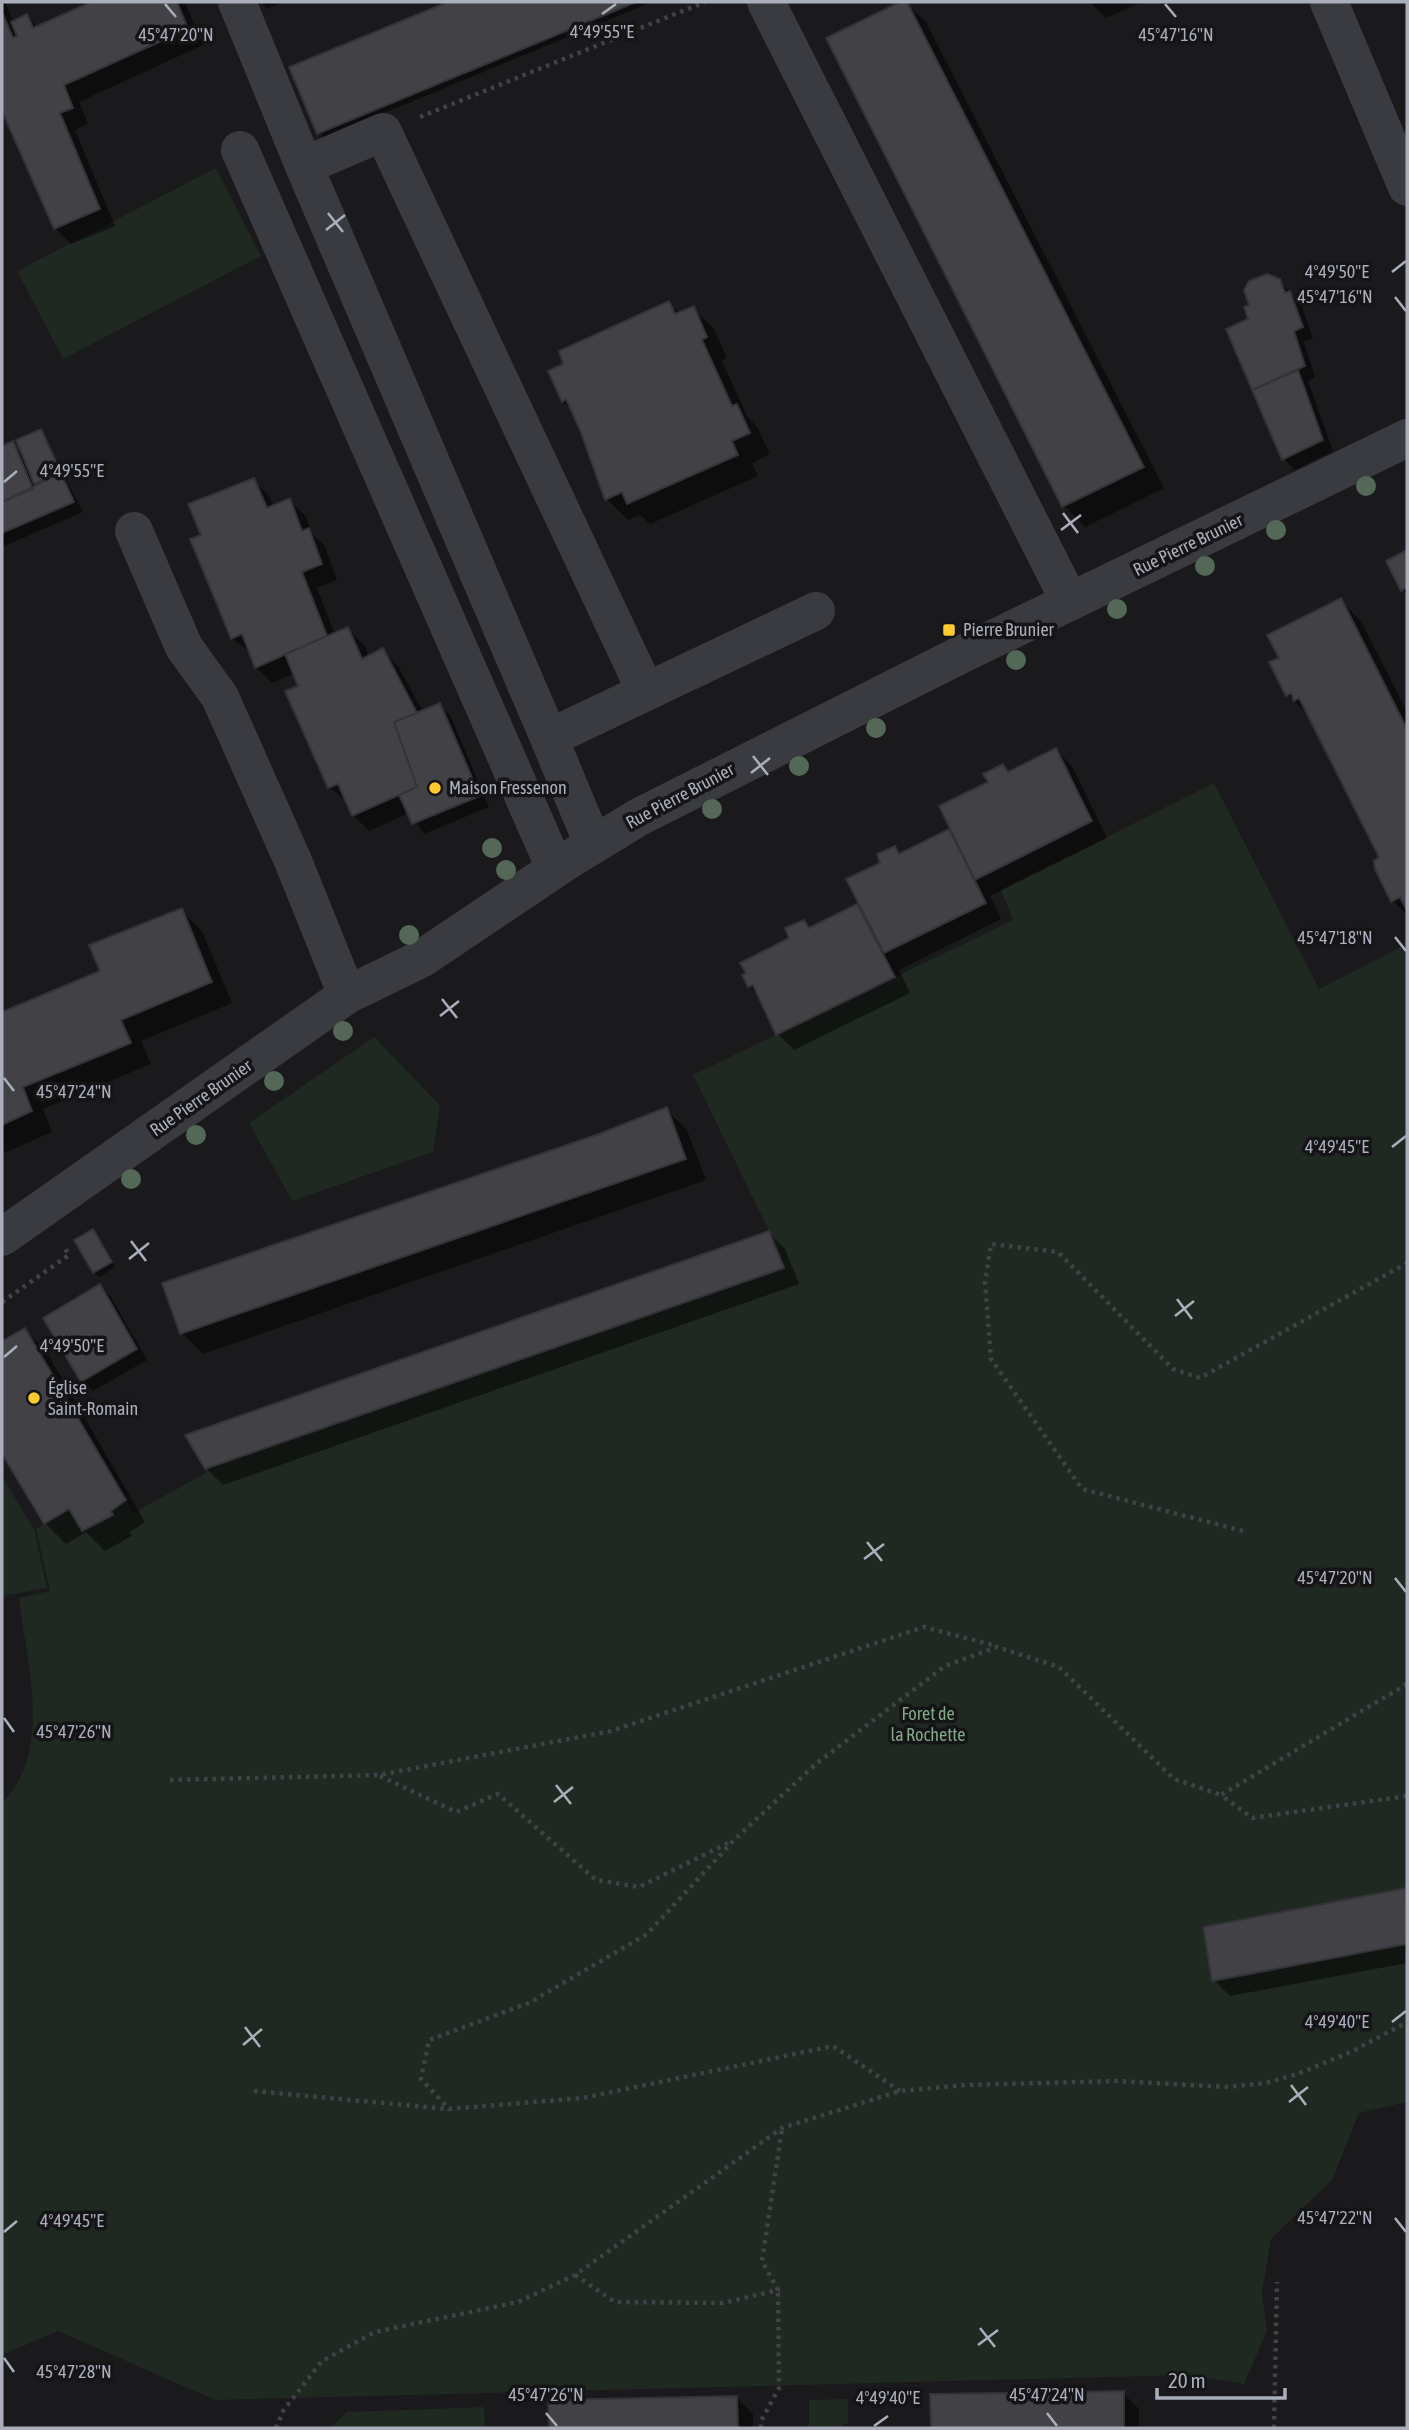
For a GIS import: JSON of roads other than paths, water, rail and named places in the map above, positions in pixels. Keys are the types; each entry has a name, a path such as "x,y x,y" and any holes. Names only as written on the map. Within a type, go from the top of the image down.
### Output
{"street":[{"path":"237,2 304,166 593,844"},
{"path":"766,2 1070,602"},
{"path":"1329,2 1407,187"},
{"path":"304,166 383,132 646,692"},
{"path":"240,150 555,868"},
{"name":"Rue Pierre Brunier","path":"2,1237 347,995 421,958 555,868 677,796 1407,438"},
{"path":"134,531 184,647 220,698 293,861 347,995"},
{"path":"549,738 816,611"}],"place":[{"name":"Pierre Brunier","path":"949,630"},
{"name":"Maison Fressenon","path":"435,788"},
{"name":"Église Saint-Romain","path":"34,1398"}],"park label":[{"name":"Foret de la Rochette","path":"928,1724"}]}
